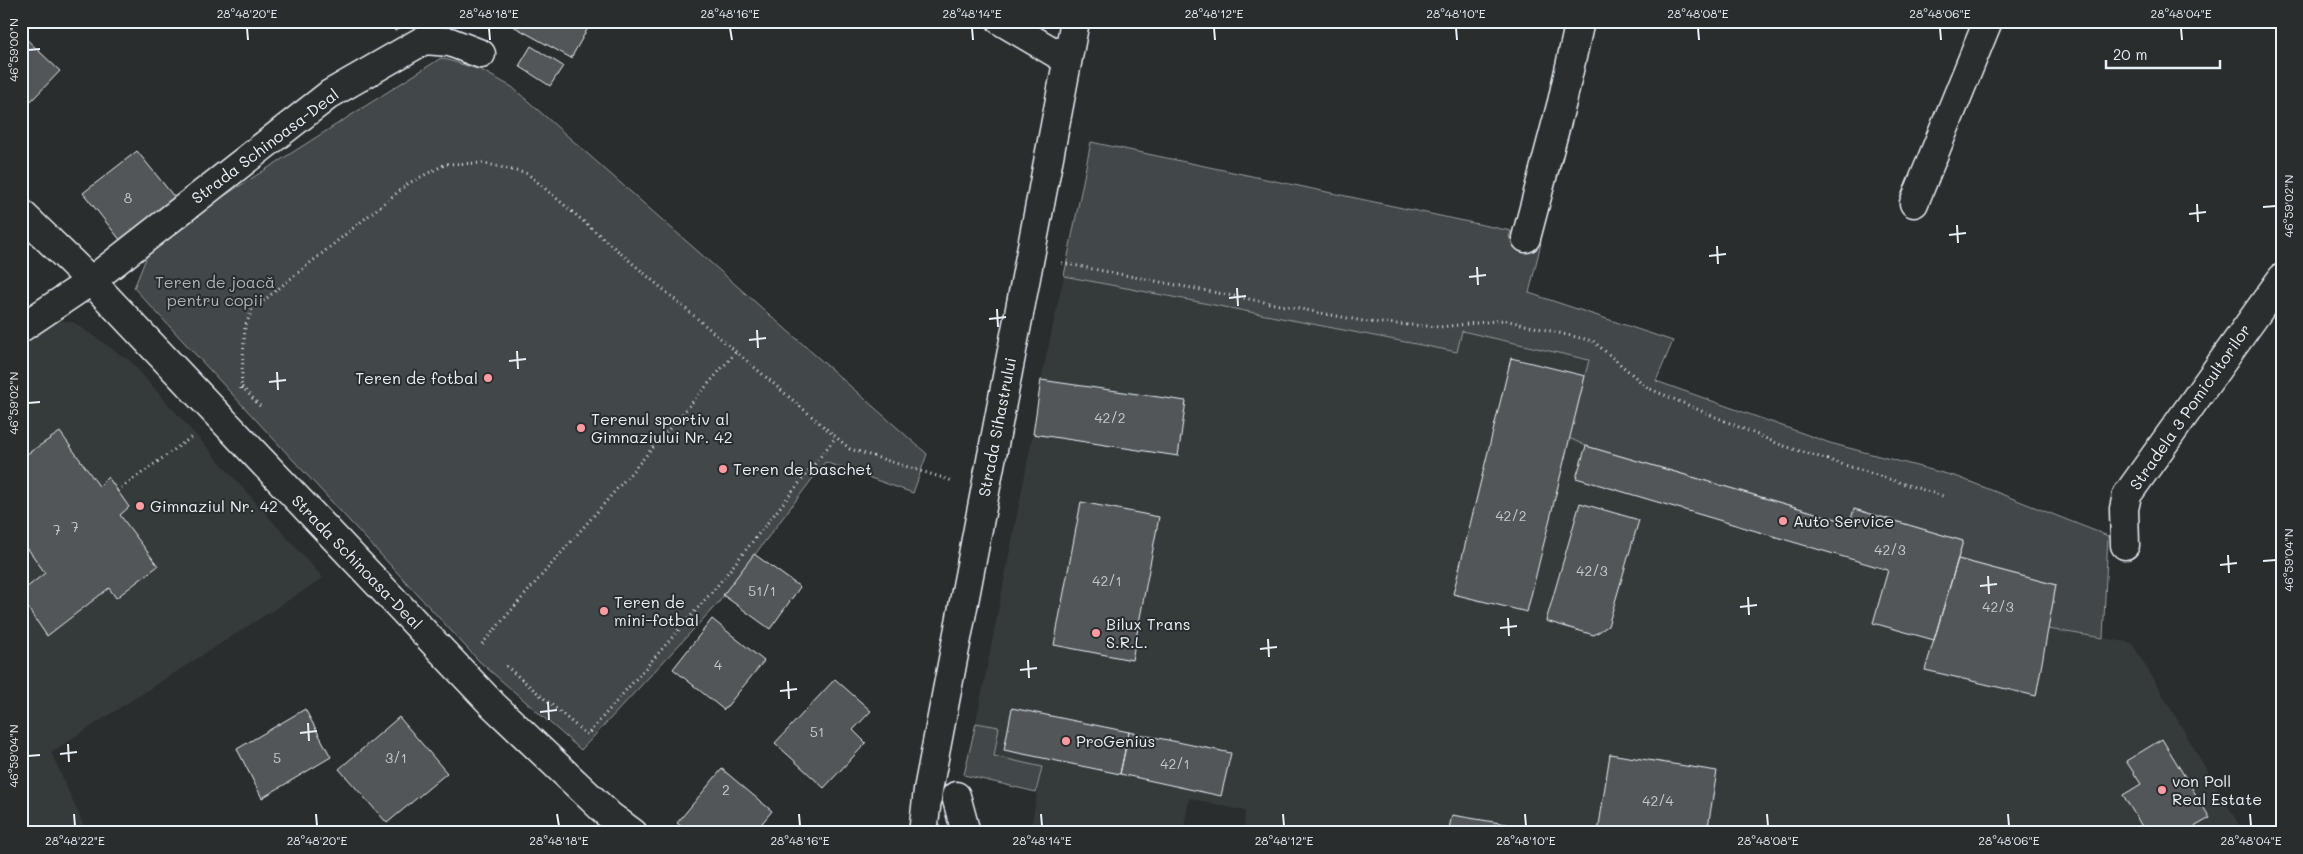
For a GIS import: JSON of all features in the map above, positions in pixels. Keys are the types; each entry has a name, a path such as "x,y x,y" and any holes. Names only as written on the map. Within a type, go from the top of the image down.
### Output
{"street":[{"path":"1001,21 1067,60"},
{"name":"Strada Sihastrului","path":"923,833 928,790 1075,21"},
{"path":"1526,238 1562,102 1580,21"},
{"path":"1914,203 1988,21"},
{"name":"Strada Schinoasa-Deal","path":"21,328 91,281 330,94 424,40 450,42 481,54"},
{"name":"Strada Schinoasa-Deal","path":"21,213 91,281 493,704 610,816 633,833"},
{"name":"Stradela 3 Pomicultorilor","path":"2125,545 2124,509 2127,496 2282,278"},
{"path":"956,796 966,833"}],"path":[{"path":"241,394 245,328 252,310 409,183 446,164 484,163 528,174 850,450 985,491"},
{"path":"1029,257 1368,322 1440,327 1504,320 1593,341 1648,388 1781,445 1946,497"},
{"path":"482,644 736,352"},
{"path":"241,386 262,408"},
{"path":"117,491 195,434"},
{"path":"500,661 587,735 717,586 836,437"},
{"path":"476,637 488,649"}],"shaded area":[{"path":"1064,276 1232,306 1456,352 1462,331 1589,360 1585,376 1586,446 1850,523 1854,509 1963,541 1958,559 2056,585 2048,629 2132,643 2244,833 1244,833 1245,811 1189,798 1183,833 1030,833 1042,767 994,756 999,727 976,723 1033,434 1041,380"},
{"name":"Gimnaziul Nr. 42","path":"52,320 73,322 130,361 323,578 51,752 87,833 21,833 21,341"}],"green space":[{"name":"Terenul sportiv al Gimnaziului Nr. 42","path":"441,58 481,70 512,87 927,454 913,493 825,462 719,602 581,750 479,661 134,288 153,241"},
{"path":"1091,142 1511,231 1509,238 1541,243 1529,293 1673,341 1656,381 1830,443 1958,477 2108,536 2103,638 2048,629 2056,585 1958,559 1963,541 1854,509 1850,523 1586,446 1569,438 1589,360 1462,331 1457,352 1064,276"},
{"path":"976,723 999,727 994,756 1042,767 1036,792 964,775"}],"building":[{"path":"390,21 411,21 395,31"},
{"path":"504,21 592,21 571,58"},
{"path":"1293,21 1320,21 1320,25"},
{"path":"21,34 60,71 31,101 21,94"},
{"path":"531,46 563,66 550,86 519,66"},
{"path":"137,151 175,198 121,241 83,193"},
{"path":"1511,358 1585,376 1527,612 1453,594"},
{"path":"1041,380 1186,401 1178,456 1033,434"},
{"path":"60,432 99,486 108,477 129,507 120,515 158,566 116,598 109,588 47,636 21,598 21,592 45,573 21,539 21,458"},
{"path":"1586,446 1850,523 1854,509 1963,541 1934,640 1873,623 1888,570 1576,478"},
{"path":"1081,502 1159,517 1132,660 1054,645"},
{"path":"1580,503 1639,520 1608,626 1594,635 1546,621"},
{"path":"754,554 800,587 770,629 723,595"},
{"path":"1958,559 2056,585 2036,696 1925,670"},
{"path":"712,619 764,661 724,710 673,669"},
{"path":"835,679 871,711 853,730 866,743 824,788 775,743"},
{"name":"ProGenius","path":"1012,708 1129,732 1120,774 1004,750"},
{"path":"305,709 331,757 262,798 237,749"},
{"path":"399,717 447,773 387,823 339,769"},
{"path":"1129,732 1231,753 1221,796 1120,774"},
{"name":"von Poll Real Estate","path":"2162,739 2210,818 2194,827 2198,833 2146,833 2123,795 2141,784 2126,761"},
{"path":"1610,754 1717,771 1707,833 1598,832"},
{"path":"722,769 772,811 754,833 689,833 677,823"},
{"path":"1452,815 1560,833 1448,833"}],"place":[{"name":"Teren de fotbal","path":"488,378"},
{"name":"Terenul sportiv al Gimnaziului Nr. 42","path":"581,428"},
{"name":"Teren de baschet","path":"723,469"},
{"name":"Gimnaziul Nr. 42","path":"140,506"},
{"name":"Auto Service","path":"1783,521"},
{"name":"Teren de mini-fotbal","path":"604,611"},
{"name":"Bilux Trans S.R.L.","path":"1096,633"},
{"name":"ProGenius","path":"1066,741"},
{"name":"von Poll Real Estate","path":"2162,790"}],"park label":[{"name":"Teren de joacă pentru copii","path":"215,291"}]}
